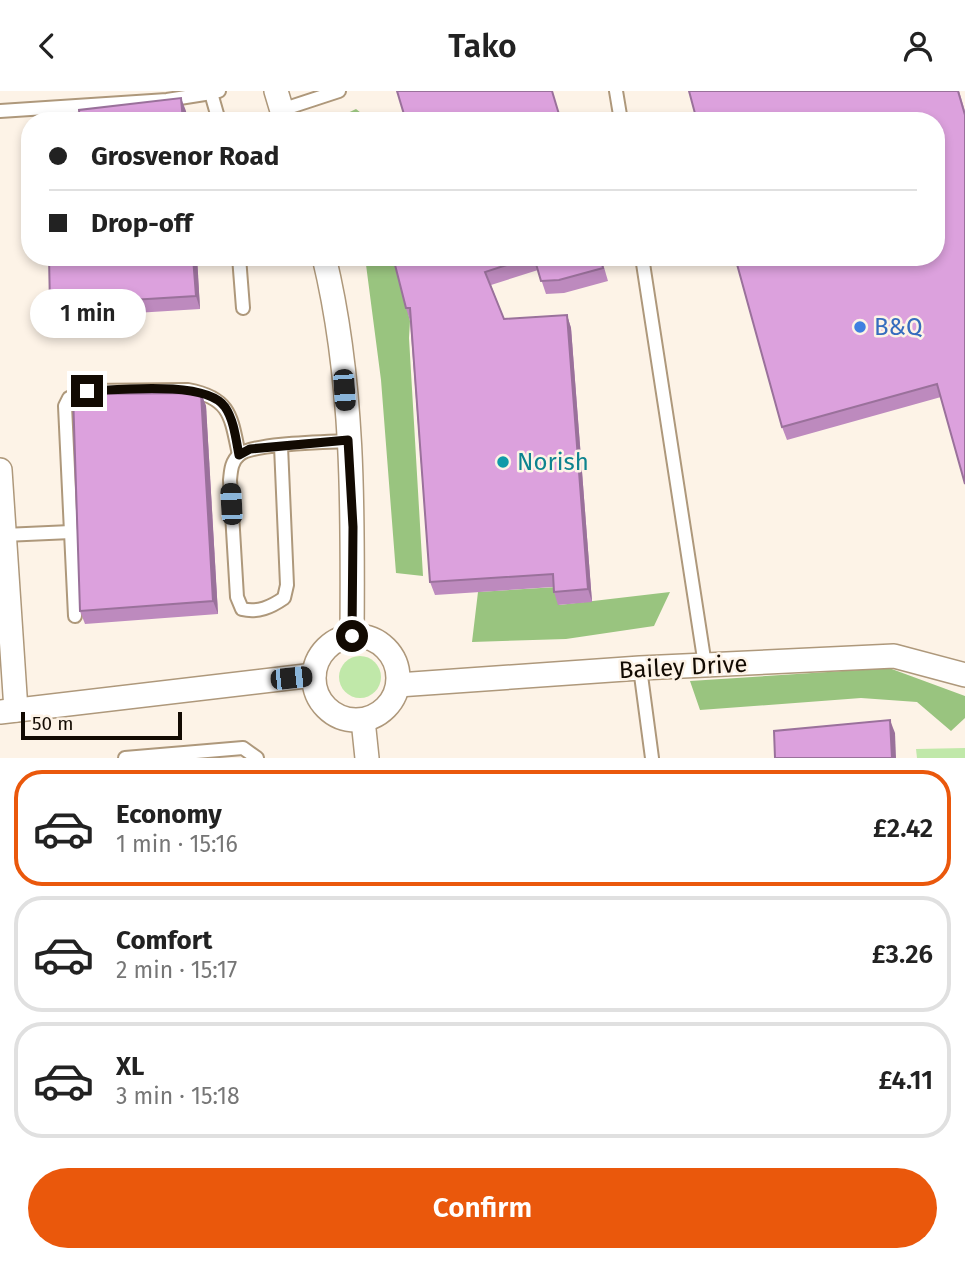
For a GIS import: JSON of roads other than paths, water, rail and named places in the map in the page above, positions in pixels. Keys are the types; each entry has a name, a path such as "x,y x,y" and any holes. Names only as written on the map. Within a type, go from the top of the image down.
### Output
{"street":[{"path":"326,266 338,325 348,440 353,527 352,636"},
{"path":"0,470 8,711 314,675"},
{"path":"352,636 377,641 387,649 399,671 394,698 375,716 363,720 338,716 328,709 315,688 314,675 317,664 330,645 352,636"},
{"name":"Bailey Drive","path":"398,685 640,668 894,656 965,675"},
{"path":"363,720 367,758"}],"lane":[{"path":"281,107 339,91"},
{"path":"616,91 620,112"},
{"path":"0,111 167,100 215,92 218,112"},
{"path":"240,266 243,308"},
{"path":"643,266 705,665"},
{"path":"75,616 65,406 69,398 87,391 119,389 188,390 211,396 220,401 226,409 239,455"},
{"path":"281,446 287,585 284,598 253,612 242,609 237,597 231,465 239,455 250,449 281,446 348,440"},
{"path":"4,535 71,532"},
{"path":"640,668 652,758"},
{"path":"125,758 243,748 257,758"}],"place":[{"name":"B&Q","path":"860,327"},
{"name":"Norish","path":"503,462"}]}
